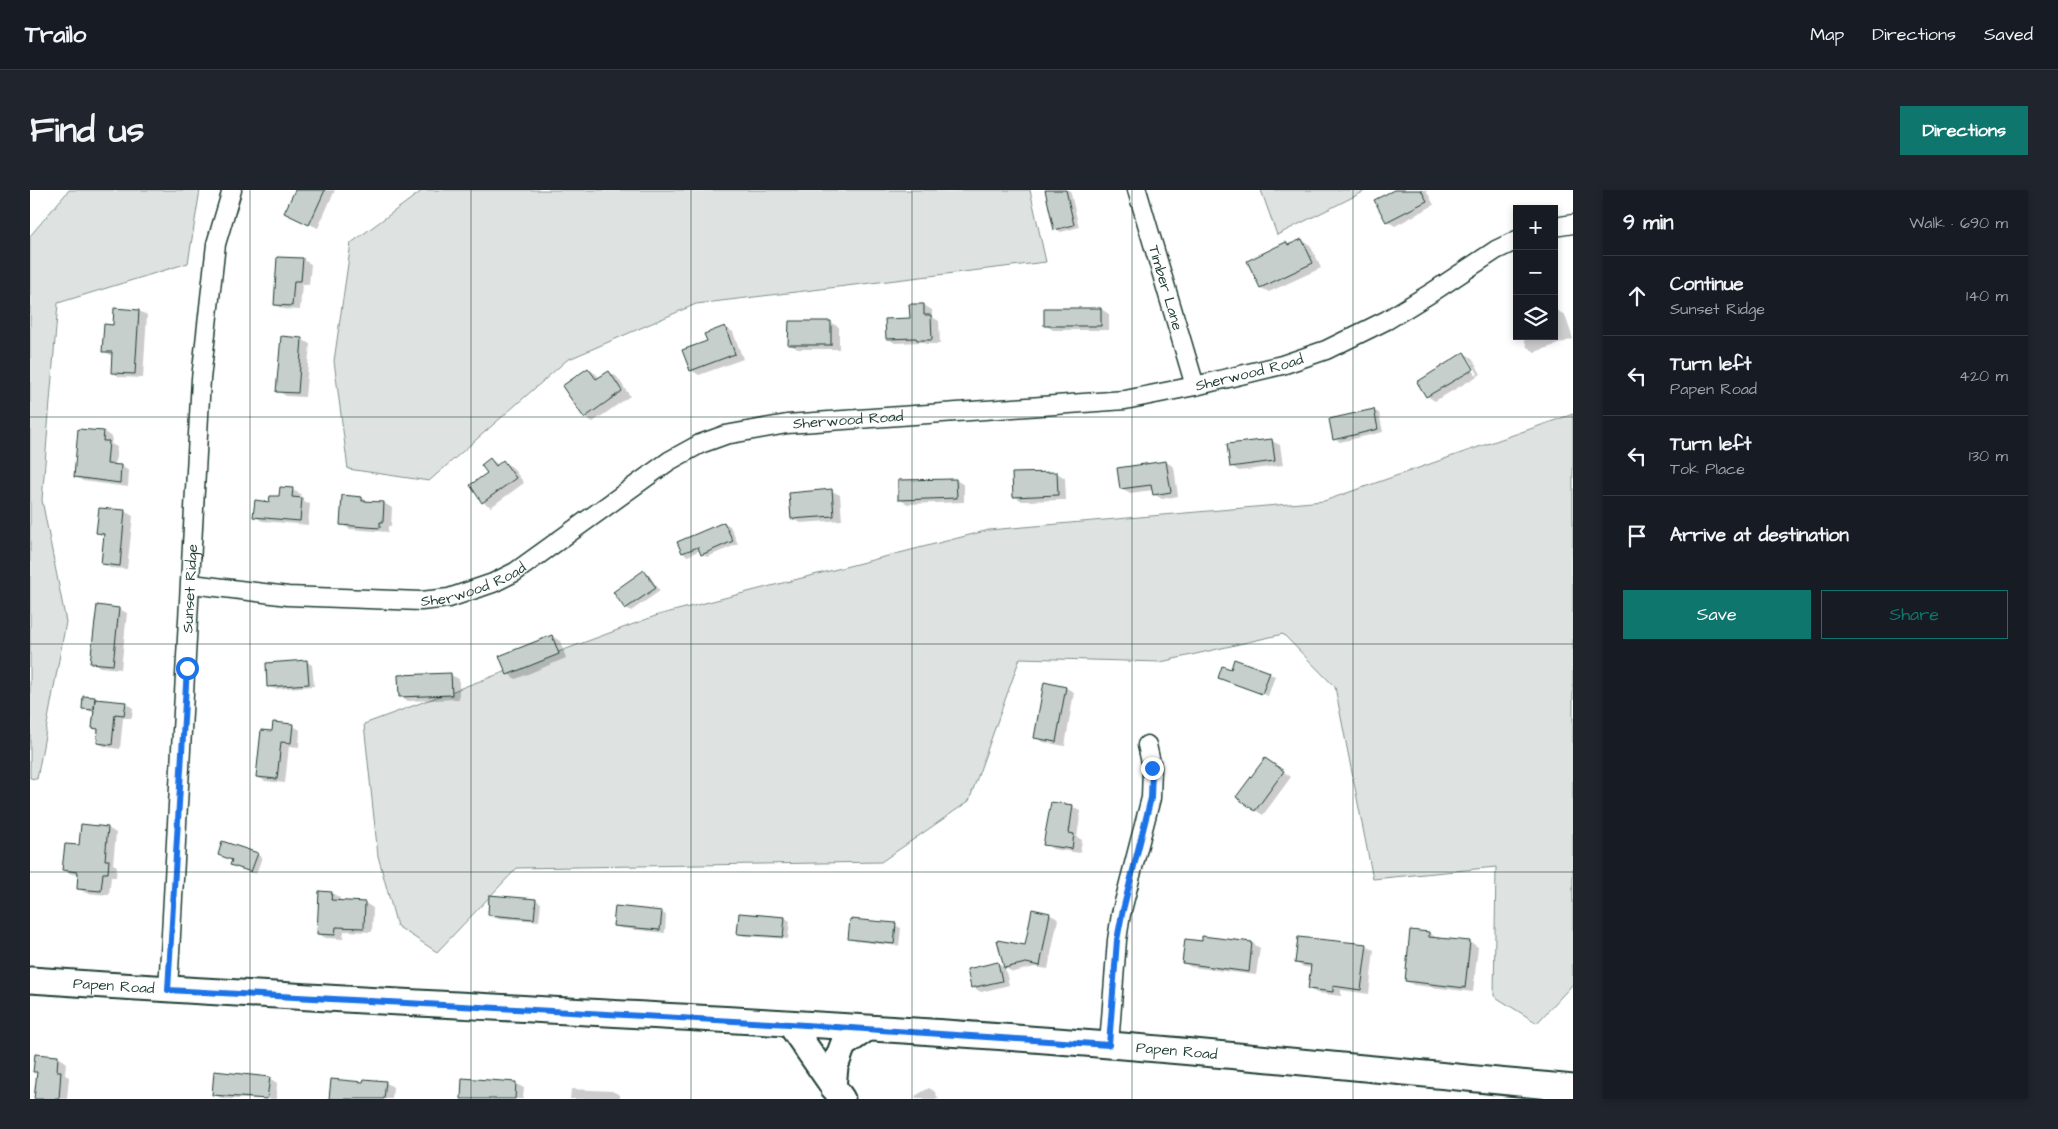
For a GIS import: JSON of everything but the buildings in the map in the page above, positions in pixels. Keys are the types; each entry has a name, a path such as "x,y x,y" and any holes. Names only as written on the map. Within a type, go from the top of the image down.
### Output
{"street":[{"name":"Sunset Ridge","path":"168,990 192,584 201,379 216,244 232,190"},
{"name":"Timber Lane","path":"1137,190 1195,386"},
{"path":"1558,226 1573,224"},
{"name":"Sherwood Road","path":"192,584 288,596 421,601 449,598 493,583 515,572 669,461 700,444 725,435 788,424 1125,400 1195,386 1282,365 1326,350 1386,320 1431,294 1496,250 1513,242"},
{"path":"1109,1045 1120,922 1151,798 1152,768 1147,745"},
{"name":"Papen Road","path":"30,980 168,990 790,1024 1109,1045 1573,1088"},
{"path":"790,1024 837,1093"},
{"path":"837,1093 835,1067 843,1045 866,1029"}],"shaded area":[{"path":"69,190 200,190 188,263 58,303 42,500 66,622 37,779 30,778 30,236"},
{"path":"423,190 1030,190 1046,262 696,304 567,360 429,481 348,469 334,361 351,243"},
{"path":"1261,190 1367,190 1277,235"},
{"path":"1573,414 1573,984 1537,1023 1494,996 1496,867 1373,879 1335,687 1283,634 1161,662 1020,658 969,801 881,862 517,868 437,952 397,926 378,856 364,724 658,615 989,530 1324,501"}],"route":[{"path":"187,668 168,990 790,1024 1109,1045 1117,940 1151,798 1152,768"}]}
